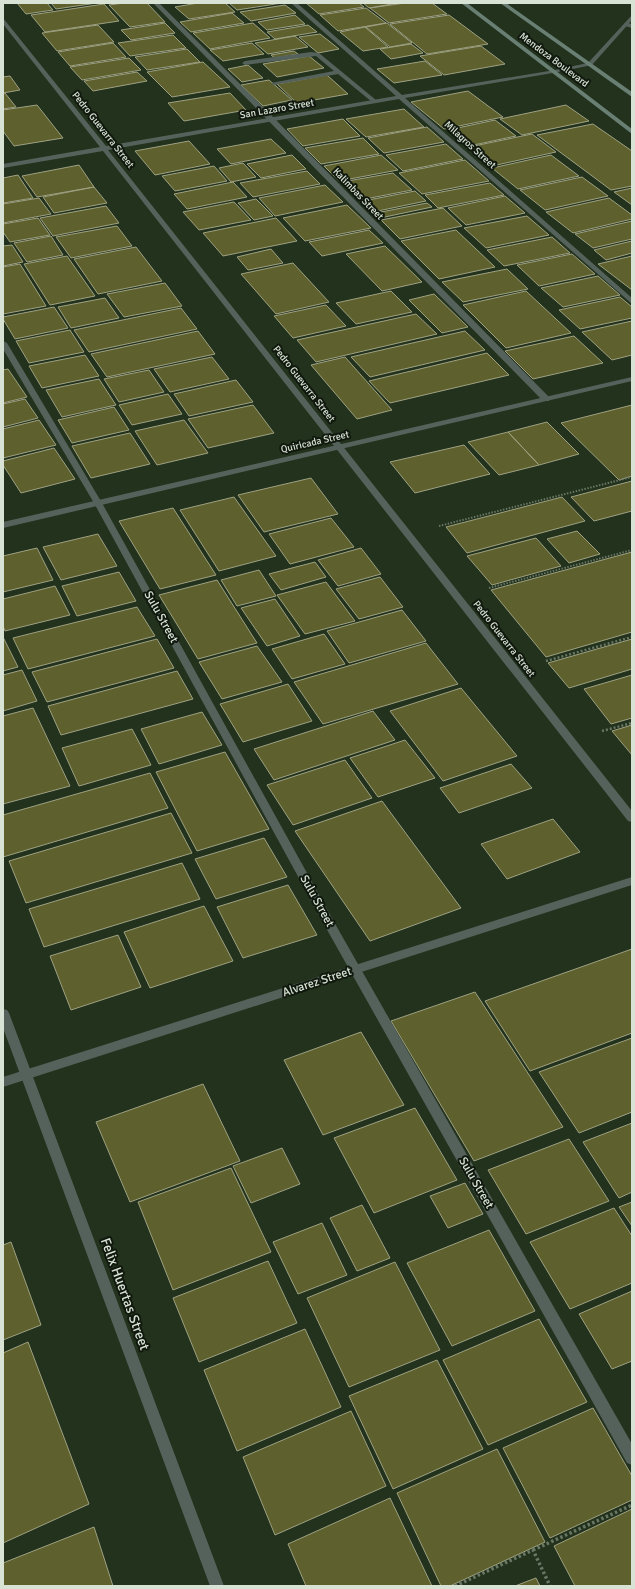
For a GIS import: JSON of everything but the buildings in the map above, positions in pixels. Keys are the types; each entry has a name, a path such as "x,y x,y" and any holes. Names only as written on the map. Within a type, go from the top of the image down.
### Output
{"main road":[{"name":"Mendoza Boulevard","path":"464,3 632,132"},
{"name":"Mendoza Boulevard","path":"503,3 630,93"}],"street":[{"name":"Kalimbas Street","path":"156,3 272,119 546,399"},
{"name":"Milagros Street","path":"294,3 632,302"},
{"path":"590,64 629,25 632,17"},
{"name":"Pedro Guevarra Street","path":"3,20 632,818"},
{"path":"245,63 314,54 374,101"},
{"name":"San Lazaro Street","path":"3,166 590,64"},
{"path":"274,82 338,72"},
{"name":"Sulu Street","path":"3,343 98,503 355,970 632,1458"},
{"name":"Quiricada Street","path":"3,525 632,379"},
{"name":"Alvarez Street","path":"3,1082 632,881"},
{"name":"Felix Huertas Street","path":"3,1013 217,1586"}],"path":[{"path":"408,534 632,477"},
{"path":"458,596 632,550"},
{"path":"516,670 632,637"},
{"path":"455,1586 632,1505"},
{"path":"533,1550 550,1586"}]}
